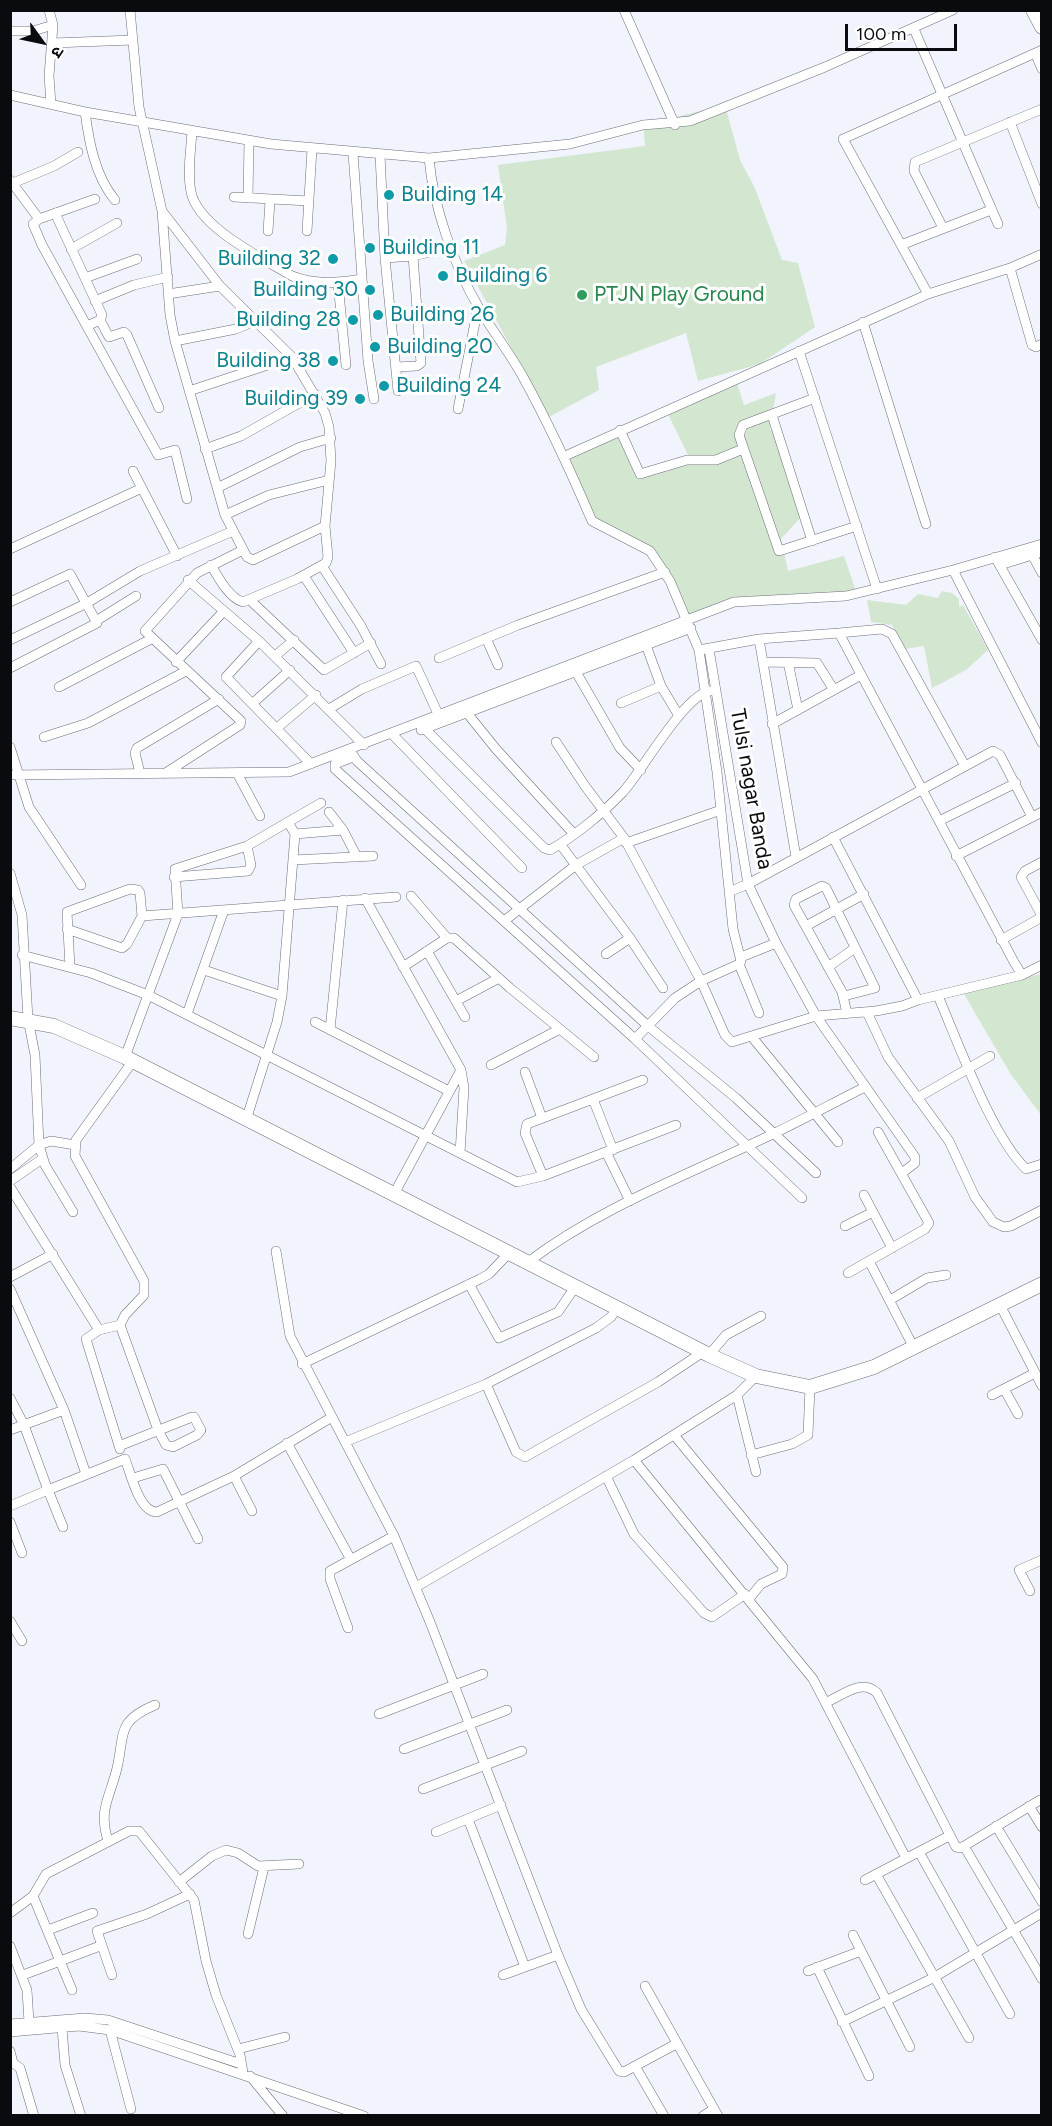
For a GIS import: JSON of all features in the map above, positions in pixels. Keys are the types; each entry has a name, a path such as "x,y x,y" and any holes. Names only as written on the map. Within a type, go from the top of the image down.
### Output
{"street":[{"path":"50,10 53,25 49,76 51,104"},
{"path":"130,10 142,122 162,211 168,294 175,341 225,514 247,557 253,560 325,526"},
{"path":"624,10 675,124"},
{"path":"10,95 85,112 249,141 353,153 429,158 570,144 643,125 690,121 914,29 953,10"},
{"path":"1033,10 1041,27"},
{"path":"10,31 33,31 53,25"},
{"path":"914,29 998,224"},
{"path":"53,42 133,40"},
{"path":"928,294 843,139 1038,52 1041,69"},
{"path":"943,228 913,166 919,159 1041,109"},
{"path":"85,112 97,169 106,190 115,200"},
{"path":"1010,122 1041,204"},
{"path":"192,131 191,192 205,220 292,276 304,281 338,283 362,279"},
{"path":"248,198 249,141"},
{"path":"307,231 312,149"},
{"path":"39,219 12,182 54,166 78,152"},
{"path":"353,153 374,399"},
{"path":"380,155 385,258 398,391"},
{"path":"429,158 434,193 451,247 478,307 523,376 565,456 592,521 650,551 665,572 689,624 710,691 733,929 740,961 759,1013"},
{"path":"234,197 270,201 309,201"},
{"path":"95,199 39,219 33,224 42,245 158,455 174,450 187,499"},
{"path":"268,231 270,201"},
{"path":"901,245 991,210"},
{"path":"162,211 220,286 292,357 325,413 331,438 325,526 328,557 322,566 243,602 236,599 211,565"},
{"path":"55,213 102,315 100,320 109,337 124,332 127,334 159,408"},
{"path":"71,249 117,223"},
{"path":"385,258 413,256 451,247"},
{"path":"565,456 928,294 1010,268 1041,254"},
{"path":"396,367 417,366 421,363 413,256"},
{"path":"85,278 137,259"},
{"path":"1010,268 1031,342 1034,346 1041,344"},
{"path":"95,301 134,285 168,277"},
{"path":"338,283 346,365"},
{"path":"168,294 220,286"},
{"path":"458,409 478,307"},
{"path":"87,326 100,320"},
{"path":"175,341 236,329 257,320"},
{"path":"863,322 926,524"},
{"path":"799,351 877,589"},
{"path":"189,391 292,357"},
{"path":"205,449 241,436 315,394"},
{"path":"815,398 740,428 739,435 743,449 777,549 782,551 857,526"},
{"path":"772,414 812,541"},
{"path":"620,430 640,474 687,460 716,460 743,449"},
{"path":"217,489 300,447 331,438"},
{"path":"133,471 177,556"},
{"path":"225,514 269,495 329,480"},
{"path":"10,549 142,488"},
{"path":"10,640 87,603 140,571 232,531"},
{"path":"415,726 426,730 646,645 734,602 846,596 997,561 1030,551 1041,544"},
{"path":"164,774 242,723 240,718 151,639 145,633 146,629 188,580 211,565 243,550"},
{"path":"1030,551 1041,552"},
{"path":"1030,551 1041,573"},
{"path":"997,561 1041,640"},
{"path":"322,566 371,643 381,664"},
{"path":"953,570 1040,738"},
{"path":"439,658 486,638 665,572"},
{"path":"10,602 70,574 96,621"},
{"path":"304,576 354,652"},
{"path":"188,580 223,612 259,640 364,744"},
{"path":"10,668 94,627 96,621 136,596"},
{"path":"250,600 324,670 371,643"},
{"path":"176,662 223,612"},
{"path":"689,624 364,744 335,764 335,769 635,1039 802,1198"},
{"path":"699,650 759,639 882,629 892,634 965,766"},
{"path":"838,633 1001,940 1022,975"},
{"path":"486,638 498,665"},
{"path":"59,687 151,639"},
{"path":"759,639 796,856"},
{"path":"259,640 226,677 311,764"},
{"path":"275,656 294,640"},
{"path":"646,645 661,686 679,716"},
{"name":"Tulsi nagar Banda","path":"709,649 710,691 748,884 965,766 996,752 1016,783"},
{"path":"763,662 817,663 834,690"},
{"path":"788,662 798,710"},
{"path":"328,709 362,689 416,666 439,716"},
{"path":"253,703 290,670"},
{"path":"44,737 88,723 186,671"},
{"path":"576,672 620,748 641,770"},
{"path":"772,724 861,675"},
{"path":"621,703 661,686"},
{"path":"426,730 544,848 550,850 604,810 641,770 679,716 710,691"},
{"path":"277,728 316,695"},
{"path":"140,773 135,753 137,748 219,699"},
{"path":"467,713 496,749 573,833"},
{"path":"392,734 522,868"},
{"path":"556,742 625,840 702,981 732,1042 816,1016 867,1012 902,1006 918,1000 1022,975 1041,965"},
{"path":"10,747 14,775 37,822 81,885"},
{"path":"14,775 289,772 352,753"},
{"path":"352,753 414,816 648,1026 720,1084 816,1173"},
{"path":"237,773 260,816"},
{"path":"939,821 1016,783 1037,815 956,856"},
{"path":"119,1446 158,1430 120,1325 125,1315 144,1295 144,1281 75,1156 75,1145 129,1059 148,995 178,914 173,872 177,868 247,846 321,802"},
{"path":"504,921 576,865 625,840 721,810"},
{"path":"329,812 343,830 357,856"},
{"path":"247,1117 282,996 295,834 288,822"},
{"path":"295,834 343,830"},
{"path":"833,837 918,1000"},
{"path":"560,844 630,938 663,988"},
{"path":"174,877 248,871 251,865 247,846"},
{"path":"293,860 373,856"},
{"path":"1001,940 1041,916 1021,877 1025,871 1041,862"},
{"path":"10,873 21,905 22,955 28,1019 36,1055 39,1145 42,1158 73,1212"},
{"path":"729,892 748,884 776,943 816,1016 916,1160 902,1173"},
{"path":"844,996 875,988 824,886 796,899 794,904 844,996 847,1013"},
{"path":"68,930 122,948 127,944 142,916 140,893 138,890 130,889 69,910 65,915 70,967"},
{"path":"806,926 864,894"},
{"path":"411,896 447,938 457,940 594,1057"},
{"path":"142,916 396,897"},
{"path":"365,898 461,1070 464,1088 460,1153"},
{"path":"330,1030 343,900"},
{"path":"187,1014 224,910"},
{"path":"404,967 447,938"},
{"path":"606,954 630,938"},
{"path":"635,1039 667,1004 702,981 776,943"},
{"path":"828,967 855,948"},
{"path":"427,951 465,1017"},
{"path":"22,955 70,967 148,995 267,1053 517,1182 543,1176 676,1125"},
{"path":"204,970 282,996"},
{"path":"456,1001 499,978"},
{"path":"938,996 1000,1130 1023,1167 1030,1170 1041,1164"},
{"path":"867,1012 888,1057 949,1141 975,1197 993,1222 1004,1227 1011,1226 1041,1210"},
{"path":"10,1018 28,1019 54,1026 129,1059 247,1117 706,1353 756,1376 810,1387 874,1367 1041,1284"},
{"path":"315,1022 449,1091"},
{"path":"491,1065 560,1029"},
{"path":"752,1037 838,1142"},
{"path":"917,1098 990,1056"},
{"path":"394,1194 461,1070"},
{"path":"525,1072 542,1118"},
{"path":"543,1176 525,1129 528,1124 643,1080"},
{"path":"528,1262 558,1240 630,1201 774,1134 865,1087"},
{"path":"593,1100 630,1201"},
{"path":"848,1273 925,1229 929,1223 878,1132"},
{"path":"10,1169 39,1145 51,1141 75,1145"},
{"path":"10,1181 42,1158"},
{"path":"10,1187 99,1330"},
{"path":"864,1195 892,1248"},
{"path":"845,1226 873,1212"},
{"path":"276,1251 286,1320 302,1364 394,1536 581,2009 616,2067 624,2072 676,2044"},
{"path":"302,1364 489,1274 509,1253"},
{"path":"10,1277 53,1254"},
{"path":"869,1261 914,1348"},
{"path":"890,1300 927,1278 946,1275"},
{"path":"470,1284 499,1338 558,1312 576,1287"},
{"path":"10,1289 64,1410 87,1474"},
{"path":"1000,1305 1038,1374 1041,1386"},
{"path":"345,1442 486,1384 596,1328 605,1322 617,1308"},
{"path":"486,1384 516,1452 525,1457 658,1382 706,1353 726,1335 761,1316"},
{"path":"120,1325 99,1330 87,1336 86,1344 119,1446 147,1510 157,1512 234,1476 332,1418"},
{"path":"992,1395 1038,1374"},
{"path":"416,1587 675,1435 736,1395 756,1376"},
{"path":"751,1455 792,1444 808,1435 810,1387"},
{"path":"1004,1389 1018,1414"},
{"path":"736,1395 756,1472"},
{"path":"10,1398 24,1425 63,1527"},
{"path":"10,1430 64,1410"},
{"path":"606,1476 634,1534 704,1613 712,1617 747,1597 761,1584 782,1574 783,1567 675,1435"},
{"path":"287,1443 351,1558"},
{"path":"10,1506 125,1459"},
{"path":"634,1460 813,1679 827,1702 906,1858"},
{"path":"133,1478 163,1469 198,1539"},
{"path":"234,1476 252,1511"},
{"path":"10,1522 22,1553"},
{"path":"348,1628 329,1574 351,1558 394,1536"},
{"path":"1030,1592 1019,1570 1041,1560"},
{"path":"10,1621 22,1641"},
{"path":"379,1714 483,1674"},
{"path":"827,1702 861,1686 872,1688 877,1693 949,1836 957,1847 964,1846 1040,1800"},
{"path":"108,1841 103,1815 117,1768 119,1743 132,1717 155,1705"},
{"path":"404,1749 507,1710"},
{"path":"423,1789 522,1750"},
{"path":"436,1832 501,1805"},
{"path":"1029,1806 1041,1827"},
{"path":"468,1819 525,1967"},
{"path":"996,1826 1041,1902"},
{"path":"10,1913 33,1896 46,1874 129,1831 140,1831 194,1900 202,1944 216,1995 238,2049 244,2071 283,2115"},
{"path":"865,1880 949,1836"},
{"path":"964,1846 1041,1979"},
{"path":"179,1882 212,1856 226,1850 232,1850 252,1864 264,1867 299,1864"},
{"path":"919,1851 1010,2014"},
{"path":"248,1935 264,1867"},
{"path":"876,1874 969,2038"},
{"path":"112,1975 96,1936 100,1929 147,1914 190,1894"},
{"path":"33,1896 72,1990"},
{"path":"48,1930 93,1913"},
{"path":"842,2022 933,1978 1041,1913"},
{"path":"853,1935 910,2047"},
{"path":"10,1946 23,1975 30,2005 29,2022"},
{"path":"23,1975 100,1946"},
{"path":"861,1951 813,1969 869,2076"},
{"path":"504,1976 558,1955"},
{"path":"645,1986 716,2112 703,2115"},
{"path":"10,2024 85,2018 108,2020 244,2071 343,2112 364,2115"},
{"path":"10,2032 79,2026 110,2030 244,2071"},
{"path":"62,2028 65,2065 81,2115"},
{"path":"110,2030 131,2109"},
{"path":"238,2049 285,2037"},
{"path":"10,2051 13,2063 20,2068 34,2115"},
{"path":"635,2066 663,2115"}],"green space":[{"path":"725,105 740,160 754,186 782,260 798,263 815,327 760,364 698,381 686,333 596,367 599,390 549,417 464,261 505,245 507,228 498,165 645,146 643,125"},
{"path":"736,380 744,405 776,393 770,429 778,437 802,516 781,539 788,571 844,556 855,588 849,593 734,602 688,620 650,551 592,521 565,456 616,432 636,477 688,455 666,410"},
{"path":"942,591 952,593 959,599 959,607 963,605 988,650 966,670 932,688 924,646 905,649 892,625 871,622 867,600 906,605 918,594 938,598"},
{"path":"1041,974 1041,1115 1010,1073 964,994"}],"place":[{"name":"Building 14","path":"389,195"},
{"name":"Building 11","path":"370,248"},
{"name":"Building 32","path":"333,259"},
{"name":"Building 6","path":"443,276"},
{"name":"Building 30","path":"370,290"},
{"name":"PTJN Play Ground","path":"582,295"},
{"name":"Building 26","path":"378,315"},
{"name":"Building 28","path":"353,320"},
{"name":"Building 20","path":"375,347"},
{"name":"Building 38","path":"333,361"},
{"name":"Building 24","path":"384,386"},
{"name":"Building 39","path":"360,399"}]}
